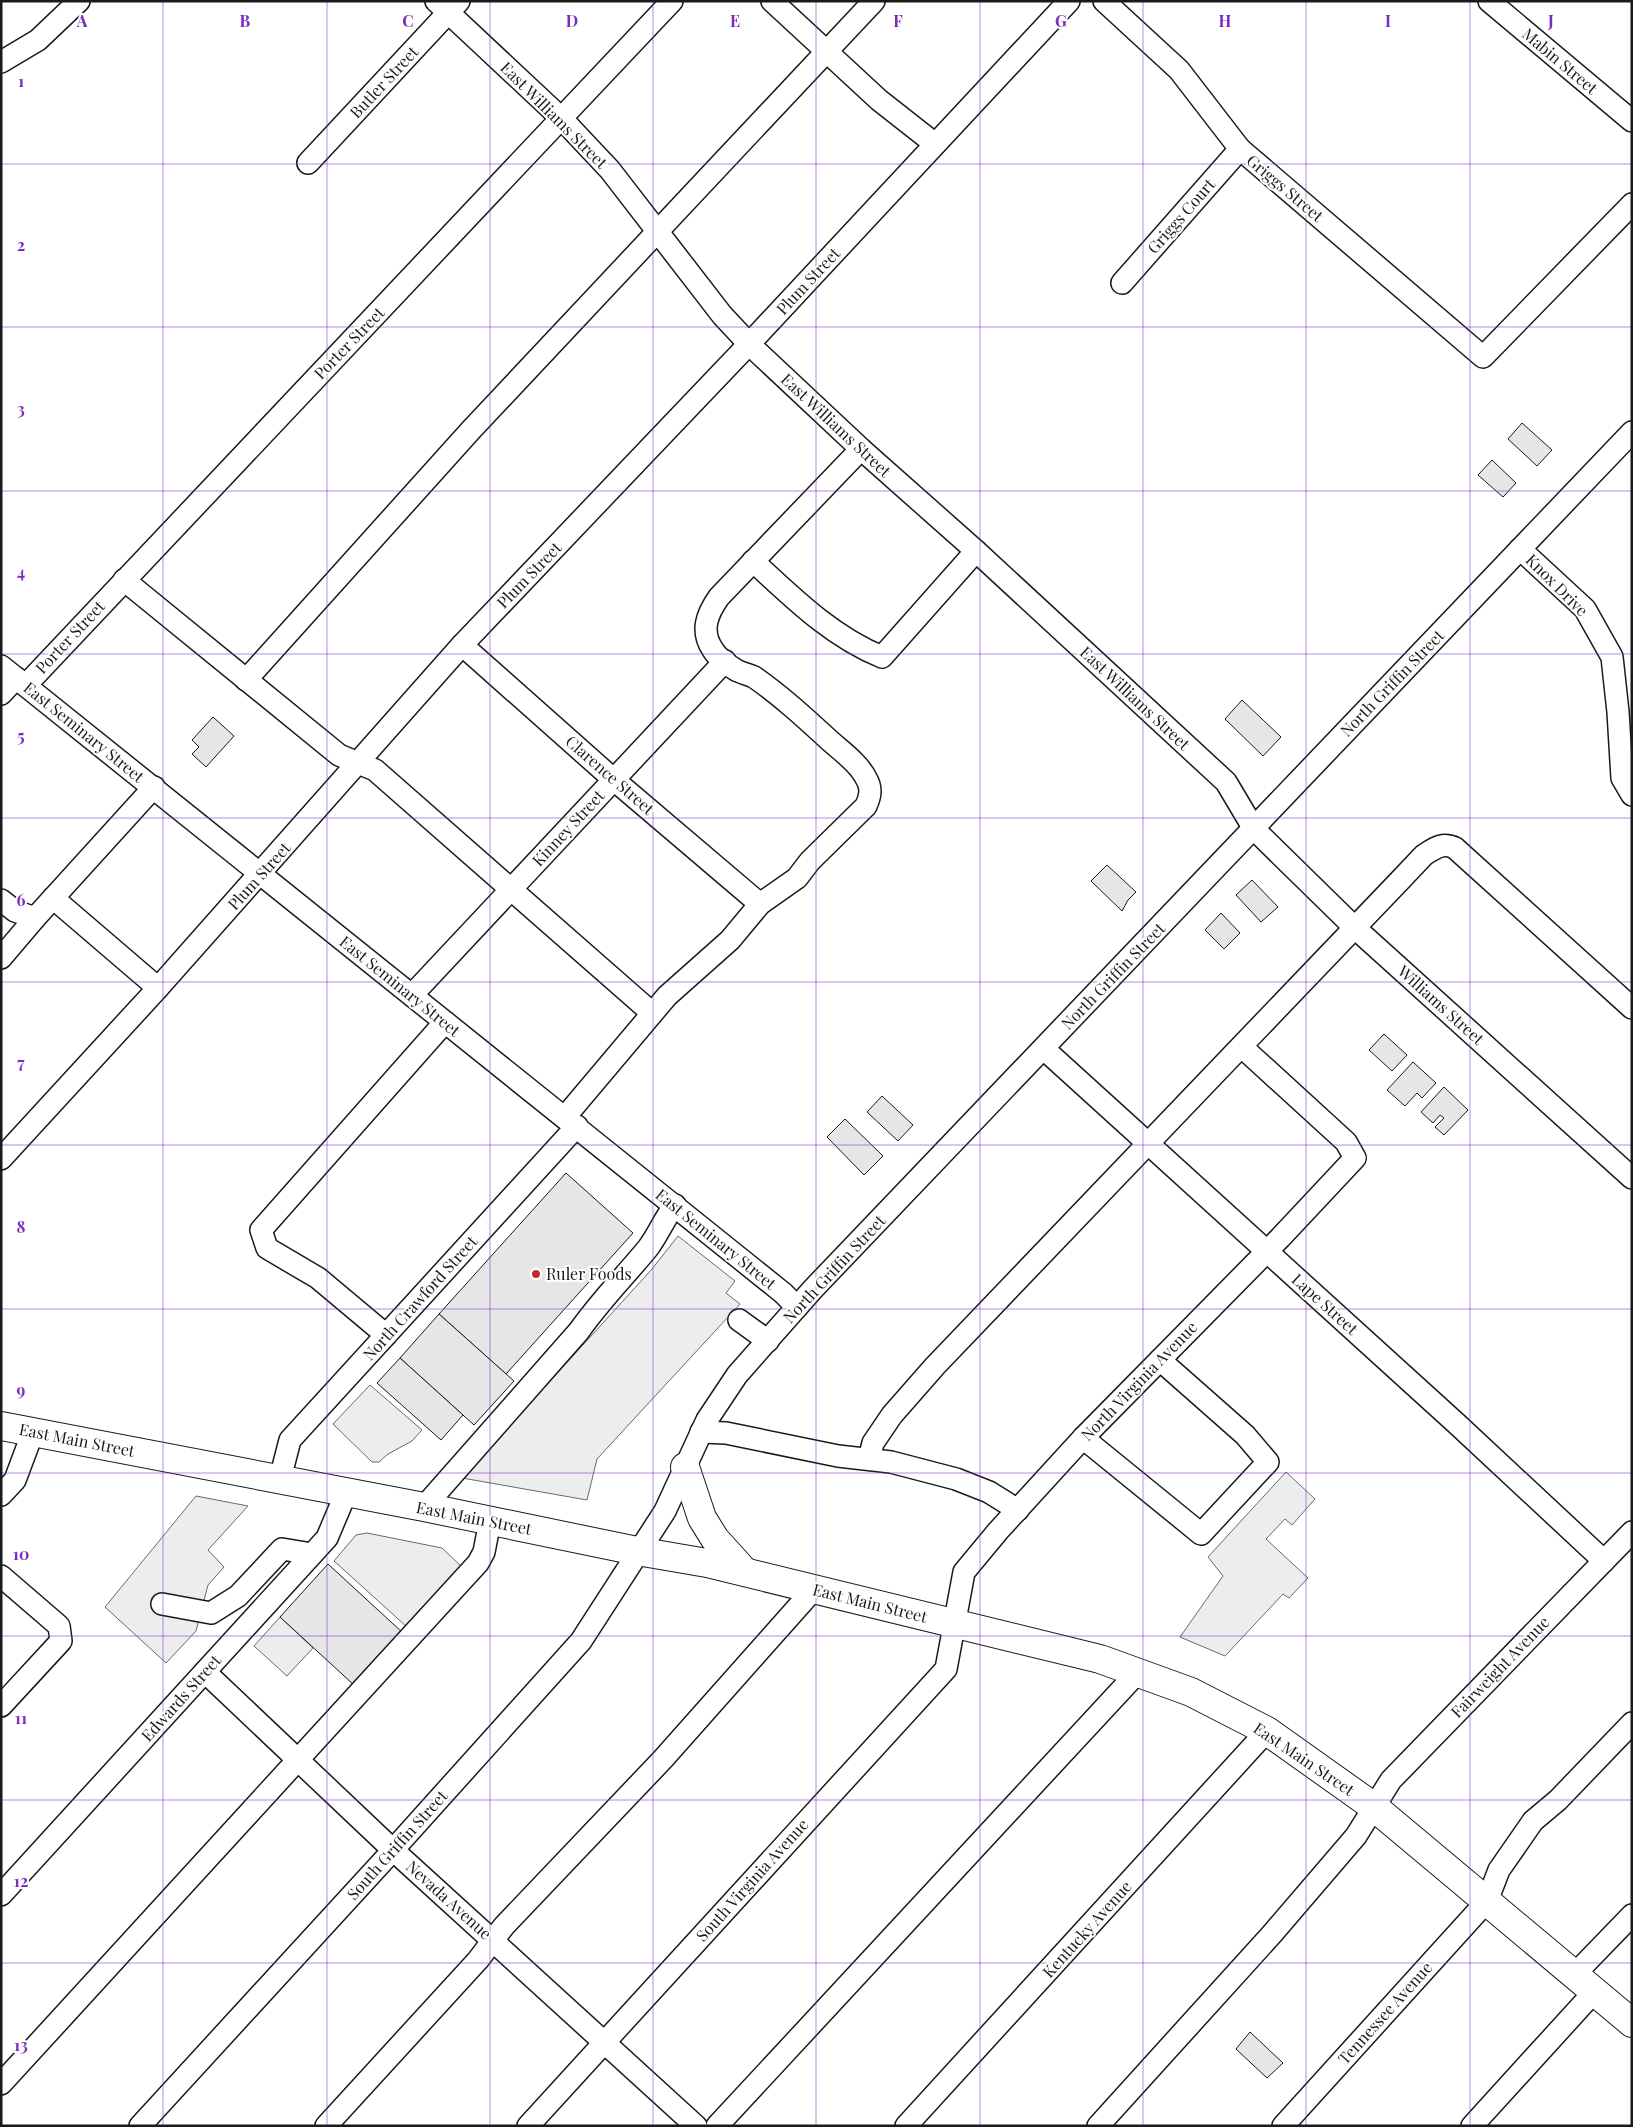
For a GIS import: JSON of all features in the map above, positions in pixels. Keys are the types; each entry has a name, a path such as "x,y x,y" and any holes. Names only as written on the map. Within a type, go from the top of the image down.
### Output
{"main road":[{"name":"East Main Street","path":"1,1426 424,1507 744,1571 1100,1659 1138,1672 1191,1692 1267,1731 1374,1806 1632,2023"},
{"path":"685,1467 702,1518 715,1539 744,1571"}],"street":[{"path":"1,62 38,40 79,1"},
{"name":"Porter Street","path":"1,694 14,676 124,580 672,1"},
{"path":"772,1 879,100 935,144"},
{"path":"246,680 471,430 874,1"},
{"name":"Plum Street","path":"1,1159 260,875 462,645 749,344 1069,1"},
{"name":"Griggs Street","path":"1104,1 1178,70 1240,149 1483,357 1632,204"},
{"name":"Mabin Street","path":"1489,1 1632,121"},
{"name":"East Williams Street","path":"448,5 610,170 722,314 749,344 860,449 976,551 1226,782 1254,829"},
{"name":"Butler Street","path":"308,163 448,5"},
{"name":"Griggs Court","path":"1122,283 1240,149"},
{"name":"North Griffin Street","path":"638,1551 665,1511 707,1420 737,1375 797,1307 1632,432"},
{"path":"725,661 713,650 708,640 705,623 709,612 719,597 860,449"},
{"name":"Knox Drive","path":"1520,549 1584,609 1612,657 1622,778 1632,795"},
{"path":"753,561 806,610 832,631 882,657 976,551"},
{"path":"124,580 339,756 374,770 652,1013"},
{"name":"Clarence Street","path":"462,645 613,779 760,904"},
{"name":"Kinney Street","path":"412,995 725,661"},
{"name":"North Crawford Street","path":"280,1480 290,1440 386,1335 571,1121 666,996 730,940 760,904 797,878 810,861 862,811 870,798 870,787 867,779 850,759 796,710 752,676 736,670 725,661"},
{"name":"East Seminary Street","path":"14,676 154,787 260,875 571,1121 783,1293 797,1307"},
{"path":"1,958 154,787"},
{"name":"Williams Street","path":"1254,829 1354,927 1632,1178"},
{"path":"869,1459 872,1443 892,1415 929,1373 1149,1145 1354,927 1424,855 1436,847 1447,844 1456,848 1632,1008"},
{"path":"53,898 158,988"},
{"path":"1,900 15,912 35,918"},
{"path":"386,1335 318,1278 267,1248 261,1230 445,1022"},
{"name":"North Virginia Avenue","path":"954,1624 964,1572 1083,1438 1355,1158 1346,1142 1242,1047"},
{"name":"Lape Street","path":"1044,1049 1457,1424 1604,1561"},
{"path":"424,1507 580,1331 597,1306 650,1246 665,1218 675,1205"},
{"path":"738,1320 768,1341"},
{"path":"1083,1438 1201,1534 1268,1462 1245,1435 1160,1360"},
{"path":"1,1495 15,1480 33,1432"},
{"path":"702,1432 726,1433 838,1456 891,1462 956,1479 989,1492 1018,1510"},
{"name":"Edwards Street","path":"1,1895 327,1538 346,1492"},
{"path":"1,2084 478,1563 484,1552 490,1521"},
{"name":"Fairweight Avenue","path":"1098,2126 1278,1927 1356,1836 1391,1780 1632,1532"},
{"path":"162,1604 211,1612 238,1596 282,1549 312,1554"},
{"name":"South Griffin Street","path":"140,2126 393,1850 581,1640 638,1551"},
{"path":"1,1576 59,1626 61,1641 1,1706"},
{"path":"326,2126 478,1960 494,1940 663,1759 814,1589"},
{"name":"South Virginia Avenue","path":"528,2126 946,1669 954,1624"},
{"name":"Nevada Avenue","path":"205,1672 393,1850 605,2041 696,2126"},
{"path":"717,2126 1138,1672"},
{"path":"1487,1901 1499,1870 1533,1821 1558,1800 1632,1723"},
{"name":"Kentucky Avenue","path":"906,2126 1267,1731"},
{"name":"Tennessee Avenue","path":"1283,2126 1487,1901"},
{"path":"1472,2126 1584,1983 1632,1915"}],"shaded area":[{"path":"678,1236 735,1281 726,1293 740,1304 597,1459 587,1500 462,1478 652,1269"},
{"path":"370,1385 422,1430 412,1441 388,1454 379,1462 372,1462 333,1424"},
{"path":"1286,1472 1315,1499 1292,1525 1285,1519 1266,1539 1308,1578 1289,1598 1283,1594 1225,1656 1180,1637 1223,1576 1208,1557"},
{"path":"196,1496 248,1506 208,1550 224,1567 208,1585 196,1631 166,1663 105,1607"},
{"path":"367,1533 442,1548 461,1566 407,1627 334,1561 356,1535"},
{"path":"280,1617 313,1648 287,1676 254,1646"}],"building":[{"path":"1522,423 1552,450 1537,466 1508,439"},
{"path":"1492,460 1516,483 1503,497 1478,475"},
{"path":"1242,700 1281,737 1263,756 1225,719"},
{"path":"213,717 234,736 206,767 192,754 199,747 192,740"},
{"path":"1107,865 1136,892 1128,900 1122,911 1091,881"},
{"path":"1252,880 1278,907 1261,922 1236,895"},
{"path":"1221,913 1240,933 1224,949 1205,930"},
{"path":"1384,1034 1407,1055 1392,1071 1369,1050"},
{"path":"1413,1062 1436,1083 1422,1098 1417,1093 1405,1106 1387,1090"},
{"path":"1444,1087 1468,1110 1444,1135 1435,1127 1444,1118 1440,1115 1433,1123 1421,1112"},
{"path":"882,1096 913,1125 898,1141 867,1112"},
{"path":"845,1119 883,1156 864,1175 827,1137"},
{"name":"Ruler Foods","path":"566,1173 633,1233 506,1374 439,1314"},
{"path":"439,1314 514,1381 474,1425 400,1358"},
{"path":"400,1358 463,1415 441,1440 377,1383"},
{"path":"328,1564 403,1633 355,1686 280,1617"},
{"path":"1250,2032 1283,2063 1267,2078 1236,2049"}],"place":[{"name":"Ruler Foods","path":"536,1274"}]}
